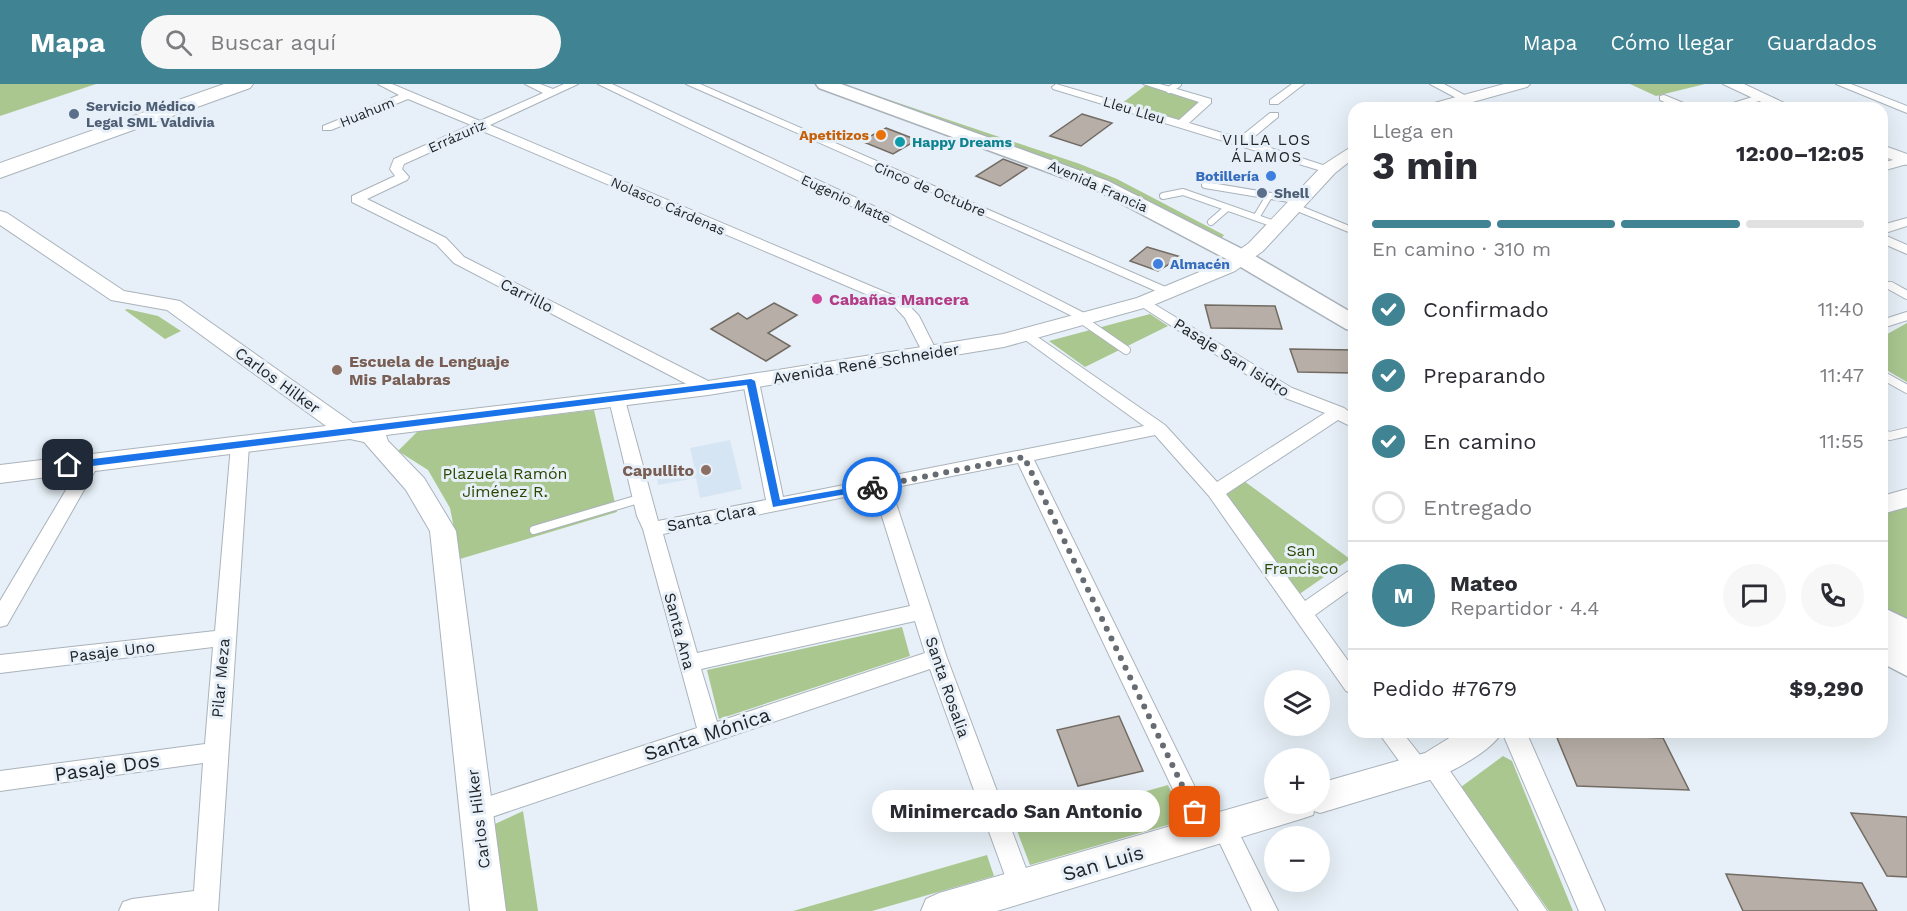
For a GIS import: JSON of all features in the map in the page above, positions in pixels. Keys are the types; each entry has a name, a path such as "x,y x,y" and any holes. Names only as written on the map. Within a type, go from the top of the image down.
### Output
{"highway":[{"path":"0,164 228,87"},
{"path":"0,171 228,87"}],"main road":[{"name":"Avenida Francia","path":"859,84 1093,164 1163,196 1219,215 1249,253 1348,320"},
{"name":"Avenida Francia","path":"831,85 1077,175 1249,253 1348,302"},
{"path":"1888,624 1907,635"},
{"path":"1888,649 1907,662"}],"street":[{"name":"Nolasco Cárdenas","path":"383,84 762,247 899,303 912,316 930,354"},
{"path":"530,84 554,93"},
{"name":"Errázuriz","path":"363,195 403,177 396,169 398,162 573,84"},
{"name":"Eugenio Matte","path":"603,84 877,213 1084,318"},
{"name":"Cinco de Octubre","path":"692,84 1170,292"},
{"name":"Lleu Lleu","path":"1061,84 1057,87 1329,169"},
{"name":"Lleu Lleu","path":"1148,84 1174,87 1207,101 1181,124"},
{"path":"1274,102 1299,84"},
{"path":"1435,84 1464,98"},
{"path":"1451,102 1522,84"},
{"path":"1731,84 1772,102"},
{"path":"1841,84 1886,102"},
{"name":"Huahum","path":"327,128 408,95"},
{"path":"1664,98 1673,102"},
{"path":"1746,102 1762,98"},
{"path":"1888,107 1907,101"},
{"path":"1888,103 1907,110"},
{"path":"1241,142 1274,115"},
{"path":"1888,152 1907,160"},
{"name":"Avenida René Schneider","path":"0,474 708,388 930,354 1026,334 1143,302 1217,273 1249,253 1329,169 1348,155"},
{"path":"1888,165 1907,160"},
{"name":"Carrillo","path":"363,195 357,199 441,241 459,260 708,388"},
{"name":"Carlos Hilker","path":"0,217 118,296 173,305 348,431 375,436 377,444 415,484 442,531 488,911"},
{"path":"1888,228 1907,222"},
{"path":"1888,241 1907,250"},
{"name":"Pasaje San Isidro","path":"1143,302 1286,392 1338,412 1348,419"},
{"path":"1026,334 1159,429 1215,492 1348,678"},
{"path":"751,381 776,504"},
{"name":"Santa Ana","path":"617,400 646,516 652,529 709,733"},
{"path":"1215,492 1338,412"},
{"name":"Santa Clara","path":"652,529 1159,429"},
{"name":"Pilar Meza","path":"205,907 214,752 240,445"},
{"path":"1024,457 1214,830 1265,911"},
{"path":"0,619 91,462"},
{"name":"Santa Rosalia","path":"880,485 937,658 1021,887"},
{"path":"1888,503 1907,498"},
{"path":"1302,614 1348,581"},
{"path":"688,663 922,611"},
{"name":"Pasaje Uno","path":"0,664 224,638"},
{"name":"Santa Mónica","path":"477,811 937,658"},
{"path":"1395,738 1426,767 1534,911"},
{"path":"1330,795 1426,767 1476,738"},
{"path":"1517,738 1592,911"},
{"name":"Pasaje Dos","path":"0,781 214,752"},
{"name":"San Luis","path":"939,911 1268,814"},
{"path":"132,911 205,907"}],"lane":[{"path":"1205,184 1298,204 1348,228"},
{"path":"1257,216 1269,196"},
{"path":"1219,215 1257,216 1277,225"},
{"path":"1888,285 1907,295"},
{"path":"1888,322 1907,316"},
{"path":"1084,318 1126,350"},
{"path":"1888,378 1907,389"},
{"path":"1888,436 1907,432"},
{"path":"534,530 642,498"}],"shaded area":[{"name":"Capullito","path":"730,440 742,489 700,498 696,478 658,485 656,473 694,466 690,448"}],"green space":[{"path":"0,84 96,84 0,116"},
{"path":"1630,84 1705,84 1656,96"},
{"path":"1146,85 1200,102 1179,121 1121,104"},
{"path":"848,86 1080,164 1117,179 1224,235 1220,240 1109,182 1077,169 848,89"},
{"path":"125,310 158,316 181,331 165,339"},
{"path":"1150,314 1168,326 1085,367 1049,341"},
{"path":"1907,323 1907,382 1888,371 1888,334"},
{"name":"Plazuela Ramón Jiménez R.","path":"594,410 617,512 460,559 450,508 428,470 398,451 418,431"},
{"name":"San Francisco","path":"1244,481 1348,558 1348,560 1298,595 1222,495"},
{"path":"1907,504 1907,624 1888,611 1888,510"},
{"path":"902,627 910,656 719,719 707,670"},
{"path":"1503,756 1512,761 1573,911 1549,911 1461,787"},
{"path":"1168,785 1185,820 1030,865 1016,828"},
{"path":"523,811 538,911 506,911 495,824"},
{"path":"987,855 994,876 872,911 793,911"}],"building":[{"path":"1082,114 1112,123 1081,146 1050,136"},
{"path":"886,128 917,140 893,154 861,141"},
{"path":"1003,159 1027,168 1000,186 976,176"},
{"path":"1147,247 1181,257 1158,271 1130,261"},
{"path":"774,303 797,315 768,333 790,346 766,361 711,329 738,313 747,319"},
{"path":"1205,305 1275,306 1282,329 1211,328"},
{"path":"1290,349 1348,350 1348,373 1298,372"},
{"path":"1119,716 1143,771 1078,786 1057,730"},
{"path":"1557,738 1663,738 1689,790 1577,786"},
{"path":"1851,813 1907,817 1907,877 1887,876"},
{"path":"1726,874 1862,883 1877,911 1743,911"}],"way so far":[{"path":"872,487 1024,457 1195,812"}],"place":[{"name":"Servicio Médico Legal SML Valdivia","path":"74,114"},
{"name":"Apetitizos","path":"881,135"},
{"name":"Happy Dreams","path":"900,142"},
{"name":"Botillería","path":"1271,176"},
{"name":"Shell","path":"1262,193"},
{"name":"Almacén","path":"1158,264"},
{"name":"Cabañas Mancera","path":"817,299"},
{"name":"Escuela de Lenguaje Mis Palabras","path":"337,370"},
{"name":"Capullito","path":"706,470"},
{"name":"Minimercado San Antonio","path":"1195,812"}],"district":[{"name":"VILLA LOS ÁLAMOS","path":"1267,148"}],"route":[{"path":"68,465 617,400 751,381 776,504 872,487"}]}
